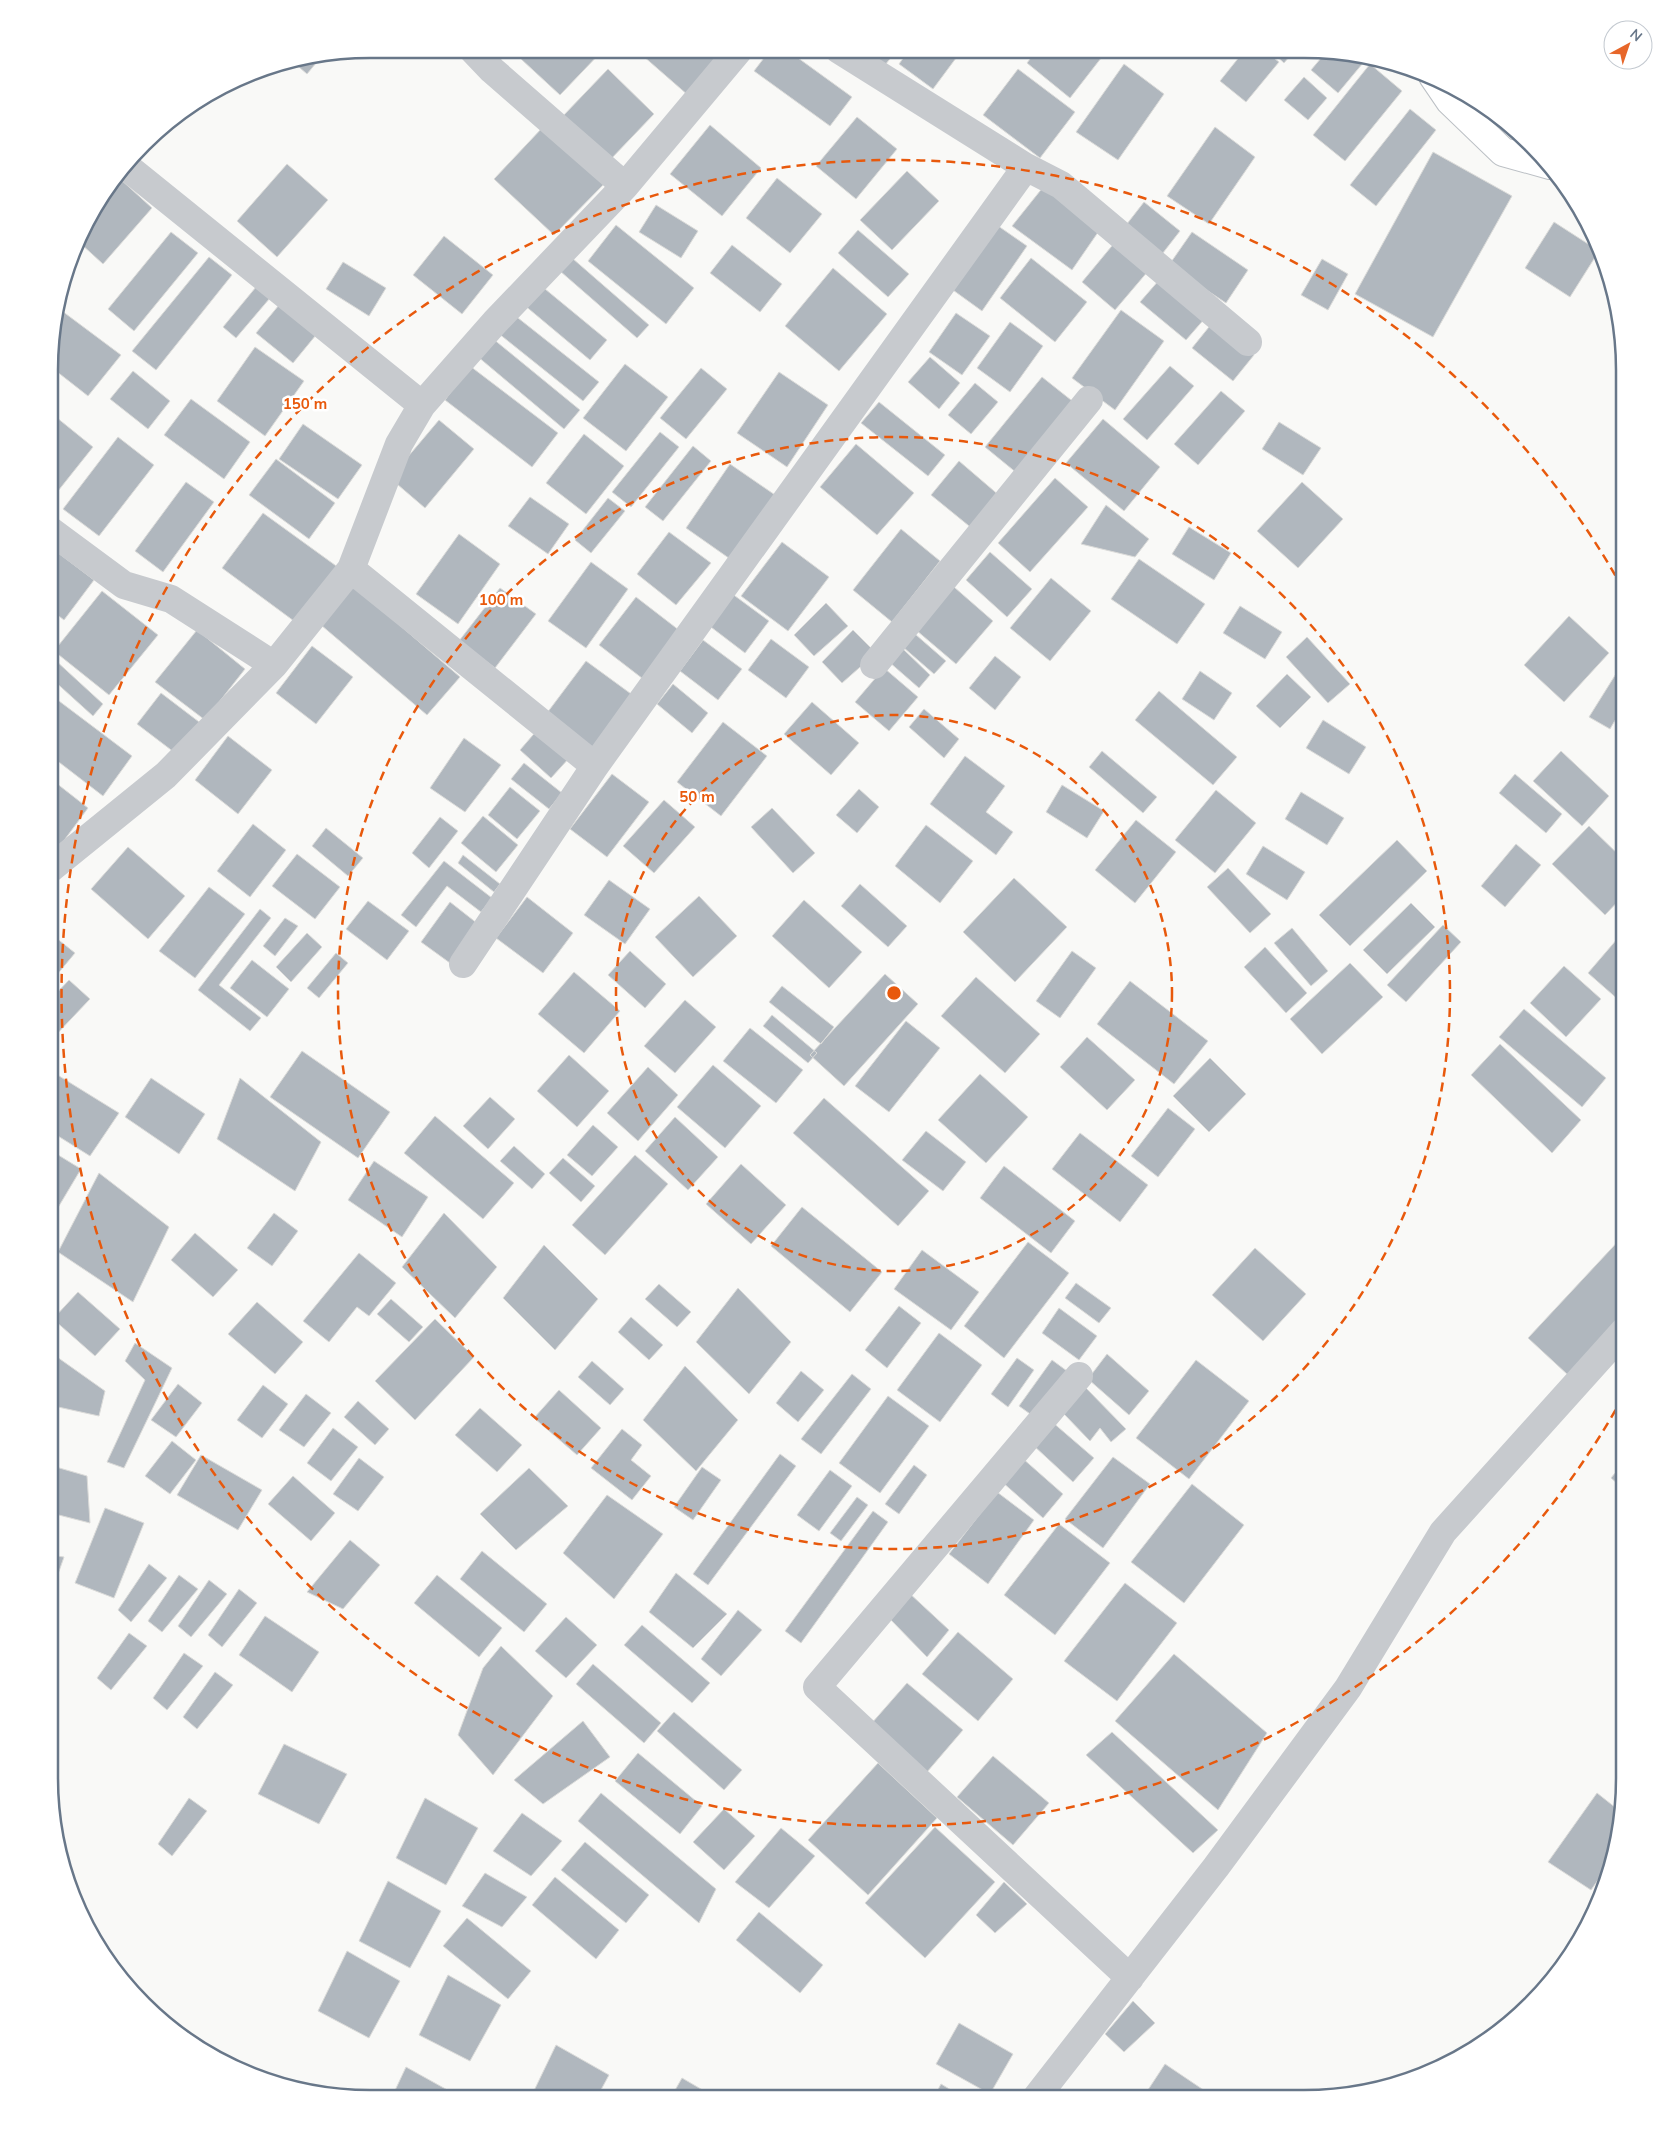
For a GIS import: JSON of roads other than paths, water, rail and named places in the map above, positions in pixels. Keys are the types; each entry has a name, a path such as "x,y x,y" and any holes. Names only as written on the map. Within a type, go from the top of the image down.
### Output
{"street":[{"path":"481,58 625,186"},
{"path":"58,863 166,775 274,665 351,569 399,444 422,405 495,322 625,186 732,58"},
{"path":"852,58 1026,167 1061,185 1248,342"},
{"path":"1443,90 1450,101 1503,152 1535,161"},
{"path":"464,964 595,766 1026,167"},
{"path":"130,169 422,405"},
{"path":"874,665 1089,400"},
{"path":"58,536 124,585 171,599 274,665"},
{"path":"351,569 595,766"},
{"path":"1042,2090 1216,1867 1348,1688 1443,1532 1616,1340"},
{"path":"1079,1376 817,1687 1130,1978"}]}
